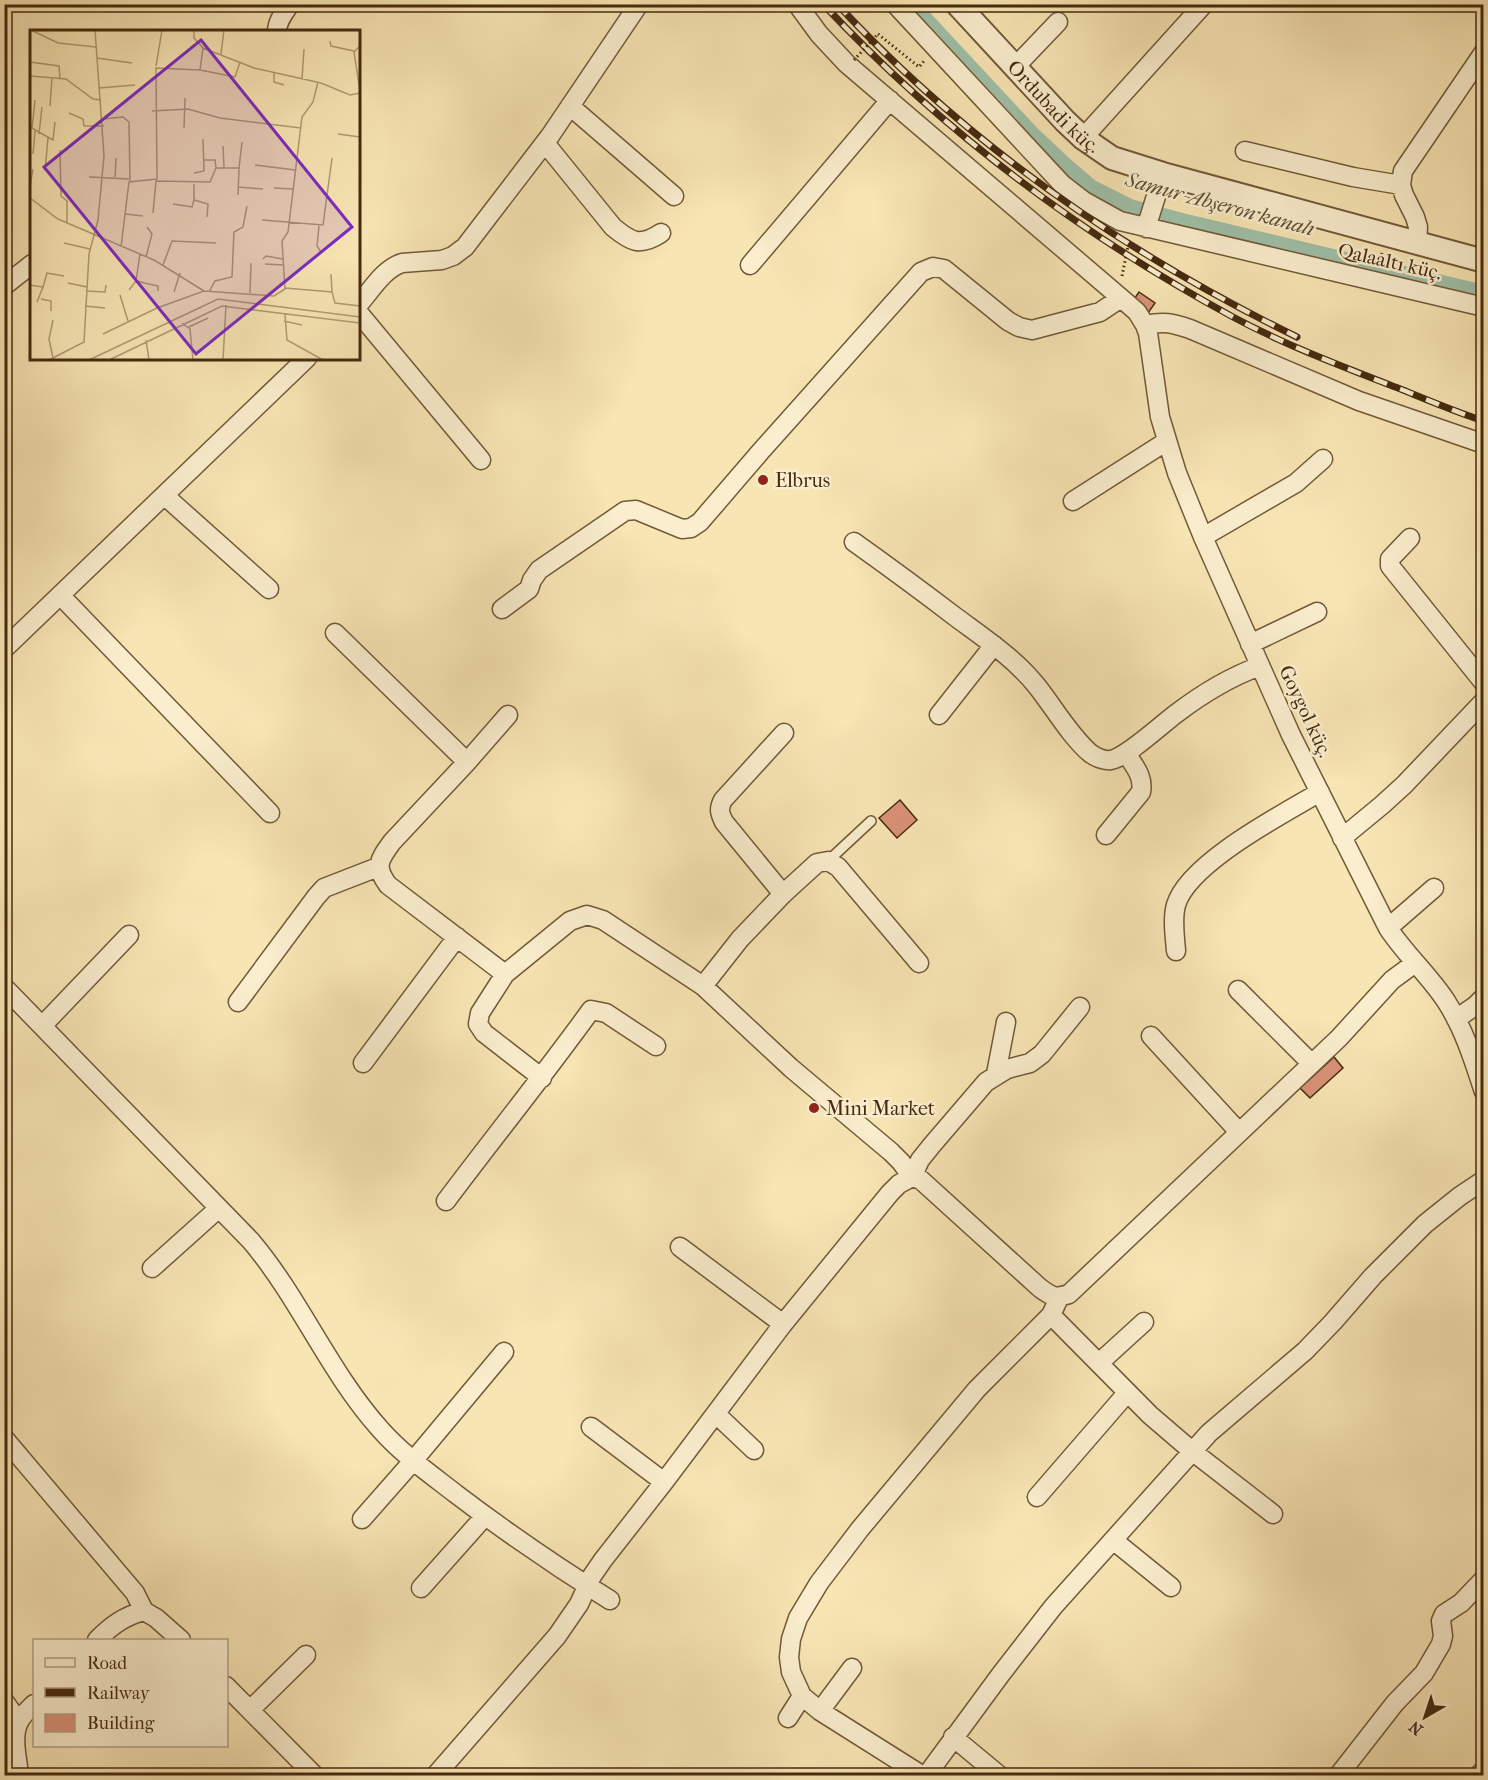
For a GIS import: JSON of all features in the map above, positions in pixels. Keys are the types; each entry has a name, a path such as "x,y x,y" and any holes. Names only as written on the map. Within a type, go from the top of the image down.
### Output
{"street":[{"path":"277,30 290,4"},
{"path":"360,303 386,272 396,265 442,260 453,256 465,247 545,143 639,4"},
{"path":"796,4 847,64 1137,312 1145,325 1160,322 1190,329 1359,401 1484,444"},
{"name":"Qalaaltı küç.","path":"895,4 1062,184 1104,214 1139,226 1484,307"},
{"name":"Ordubadi küç.","path":"957,4 1065,121 1083,138 1112,158 1163,174 1484,261"},
{"path":"1083,138 1203,4"},
{"path":"1015,67 1058,22"},
{"path":"1417,242 1418,227 1401,186 1403,171 1484,52"},
{"path":"750,265 890,100"},
{"path":"570,106 674,196"},
{"path":"545,143 613,226 624,236 638,242 650,240 661,233"},
{"path":"1245,151 1401,186"},
{"path":"1139,226 1163,174"},
{"path":"4,286 30,266"},
{"path":"502,609 529,589 539,570 625,512 636,510 682,529 691,528 700,522 761,450 921,272 933,267 944,269 1008,321 1032,330 1100,312 1121,298"},
{"path":"360,314 481,460"},
{"name":"Goygol küç.","path":"1145,325 1160,417 1177,473 1250,644 1291,735 1388,927 1440,993 1456,1019 1468,1045 1484,1092"},
{"path":"4,649 305,360"},
{"path":"1073,501 1167,441"},
{"path":"1203,537 1296,483 1323,459"},
{"path":"165,496 268,589"},
{"path":"1410,538 1390,559 1390,566 1484,683"},
{"path":"855,542 994,645 1035,684 1090,753 1108,760 1116,759 1126,753 1179,712 1238,674 1260,666"},
{"path":"61,596 270,813"},
{"path":"1250,644 1317,612"},
{"path":"335,633 467,762"},
{"path":"939,715 994,645"},
{"path":"1342,838 1404,785 1484,701"},
{"path":"505,974 388,885 378,867 382,856 392,842 508,715"},
{"path":"783,894 724,822 719,806 784,733"},
{"path":"1106,835 1141,792 1143,785 1141,777 1126,753"},
{"path":"1176,951 1174,916 1183,890 1209,862 1227,849 1320,792"},
{"path":"703,986 740,939 783,894 817,863 828,861 838,867 919,963"},
{"path":"238,1002 324,888 378,867"},
{"path":"1388,927 1434,888"},
{"path":"542,1078 484,1033 478,1024 480,1013 505,974 570,921 587,915 603,920 703,986 791,1068 891,1152 912,1177 921,1180 931,1188 1040,1288 1059,1298 1069,1294 1077,1287 1339,1038 1392,980 1415,963"},
{"path":"42,1026 129,935"},
{"path":"363,1063 457,937"},
{"path":"4,987 265,1257 352,1392 379,1428 414,1461 485,1516 610,1600"},
{"path":"1238,990 1311,1063"},
{"path":"1456,1019 1484,997"},
{"path":"435,1776 557,1636 572,1616 597,1567 783,1324 890,1193 912,1177 920,1160 986,1082 1007,1069 1030,1063 1042,1054 1080,1008"},
{"path":"446,1201 516,1108 542,1078 591,1010 606,1013 656,1046"},
{"path":"996,1074 1006,1022"},
{"path":"1151,1036 1239,1132"},
{"path":"1059,1298 1051,1316 977,1389 860,1528 819,1583 798,1618 791,1639 789,1657 791,1672 802,1696 820,1711 924,1776 1053,1607 1192,1451 1225,1418 1305,1351 1373,1276 1425,1224 1484,1180"},
{"path":"152,1268 219,1208"},
{"path":"680,1247 783,1324"},
{"path":"1051,1316 1127,1393 1192,1451 1273,1514"},
{"path":"1099,1363 1144,1322"},
{"path":"362,1519 414,1461 504,1352"},
{"path":"1036,1497 1127,1393"},
{"path":"716,1414 754,1450"},
{"path":"591,1427 664,1482"},
{"path":"4,1438 135,1593 144,1611 156,1618 179,1639"},
{"path":"421,1588 485,1516"},
{"path":"1113,1540 1171,1587"},
{"path":"1338,1776 1395,1703 1424,1673 1441,1644 1443,1636 1441,1621 1444,1614 1461,1603 1484,1579"},
{"path":"99,1639 110,1627 132,1614 144,1611"},
{"path":"250,1710 306,1655"},
{"path":"820,1711 852,1668"},
{"path":"228,1688 315,1776"},
{"path":"788,1718 802,1696"},
{"path":"4,1701 19,1722"},
{"path":"19,1776 10,1746 19,1722 33,1705"},
{"path":"953,1737 1000,1776"},
{"path":"1478,1776 1484,1770"}],"lane":[{"path":"828,861 871,821"}],"path":[{"path":"854,60 878,34 919,67"},
{"path":"1121,298 1126,289 1122,275 1139,226"},
{"path":"1375,280 1387,234"}],"building":[{"path":"1139,292 1155,303 1148,313 1132,302"},
{"path":"900,800 917,820 897,838 879,818"},
{"path":"1334,1057 1343,1068 1310,1098 1300,1088"}],"waterway":[{"name":"Samur-Abşeron kanalı","path":"911,4 1031,133 1092,188 1130,207 1178,220 1484,293"}],"railway":[{"path":"823,4 869,51 965,137 1015,177 1121,251 1176,285 1274,338 1484,421"},
{"path":"837,4 940,104 1052,192 1110,232 1171,269 1297,337"}],"place":[{"name":"Elbrus","path":"763,480"},
{"name":"Mini Market","path":"814,1108"}]}
